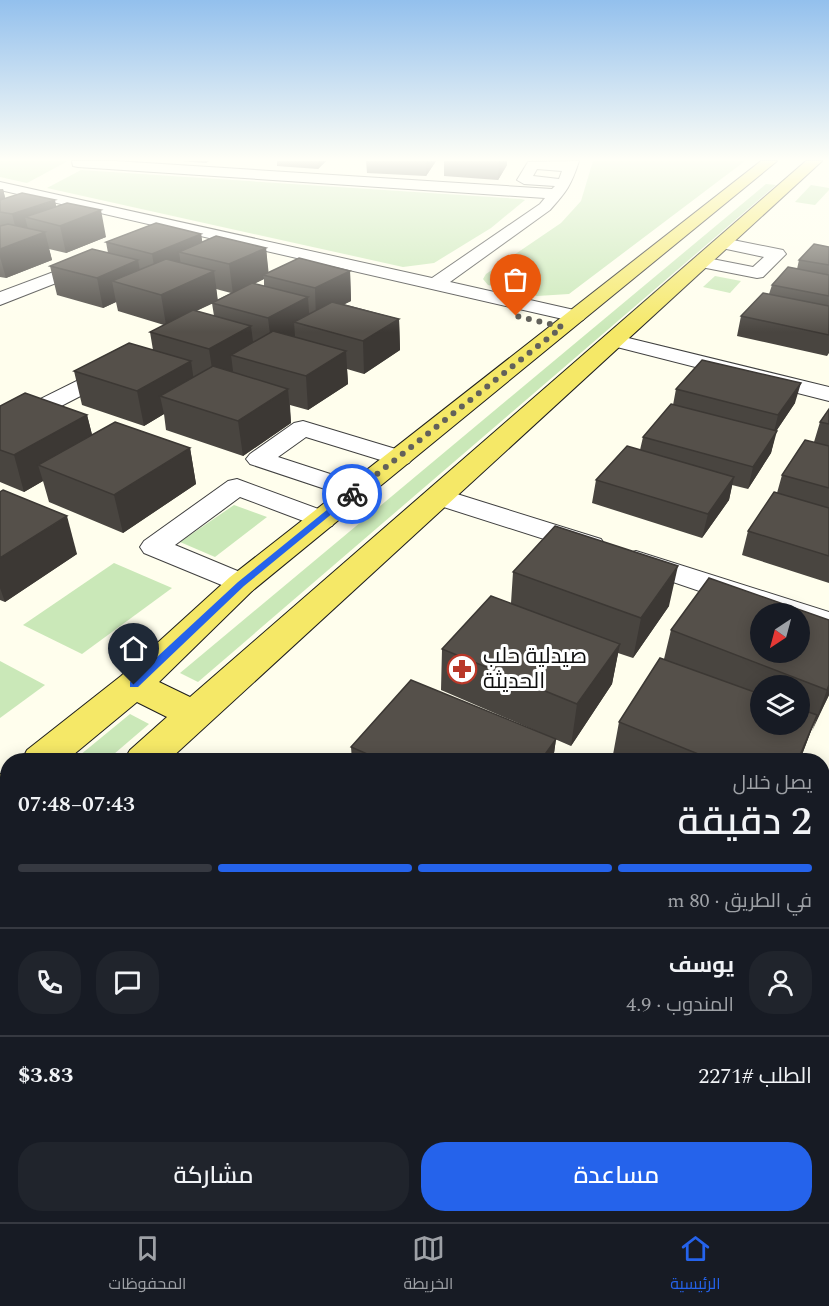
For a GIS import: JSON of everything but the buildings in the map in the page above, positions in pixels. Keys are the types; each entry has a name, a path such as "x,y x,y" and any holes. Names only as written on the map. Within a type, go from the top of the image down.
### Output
{"main road":[{"path":"50,753 134,685 241,584 698,218"},
{"path":"152,753 751,218"},
{"path":"134,685 195,715"}],"street":[{"path":"86,218 305,271 569,321"},
{"path":"141,218 434,285 569,321"},
{"path":"434,285 521,225 527,218"},
{"path":"157,236 180,227"},
{"path":"702,262 757,273 777,254 723,243"},
{"path":"3,296 108,256"},
{"path":"624,334 795,365"},
{"path":"624,334 829,394"},
{"path":"0,428 135,359"},
{"path":"355,492 259,459 303,428 400,458"},
{"path":"241,584 154,547 237,487 322,520"},
{"path":"441,496 829,623"}],"green space":[{"path":"182,218 503,218 434,263 403,267"},
{"path":"566,218 670,218 569,294 537,296 488,285 483,279 486,274"},
{"path":"725,218 738,218 198,682 180,673"},
{"path":"715,276 741,281 730,293 703,287"},
{"path":"234,505 267,517 215,557 180,542"},
{"path":"114,563 172,588 82,654 23,625"},
{"path":"0,661 45,685 0,718"},
{"path":"130,714 149,724 115,753 83,753"}],"way so far":[{"path":"352,494 562,327 516,316"}],"place":[{"name":"صيدلية حلب الحديثة","path":"462,669"}],"route":[{"path":"134,685 241,584 352,494"}]}
